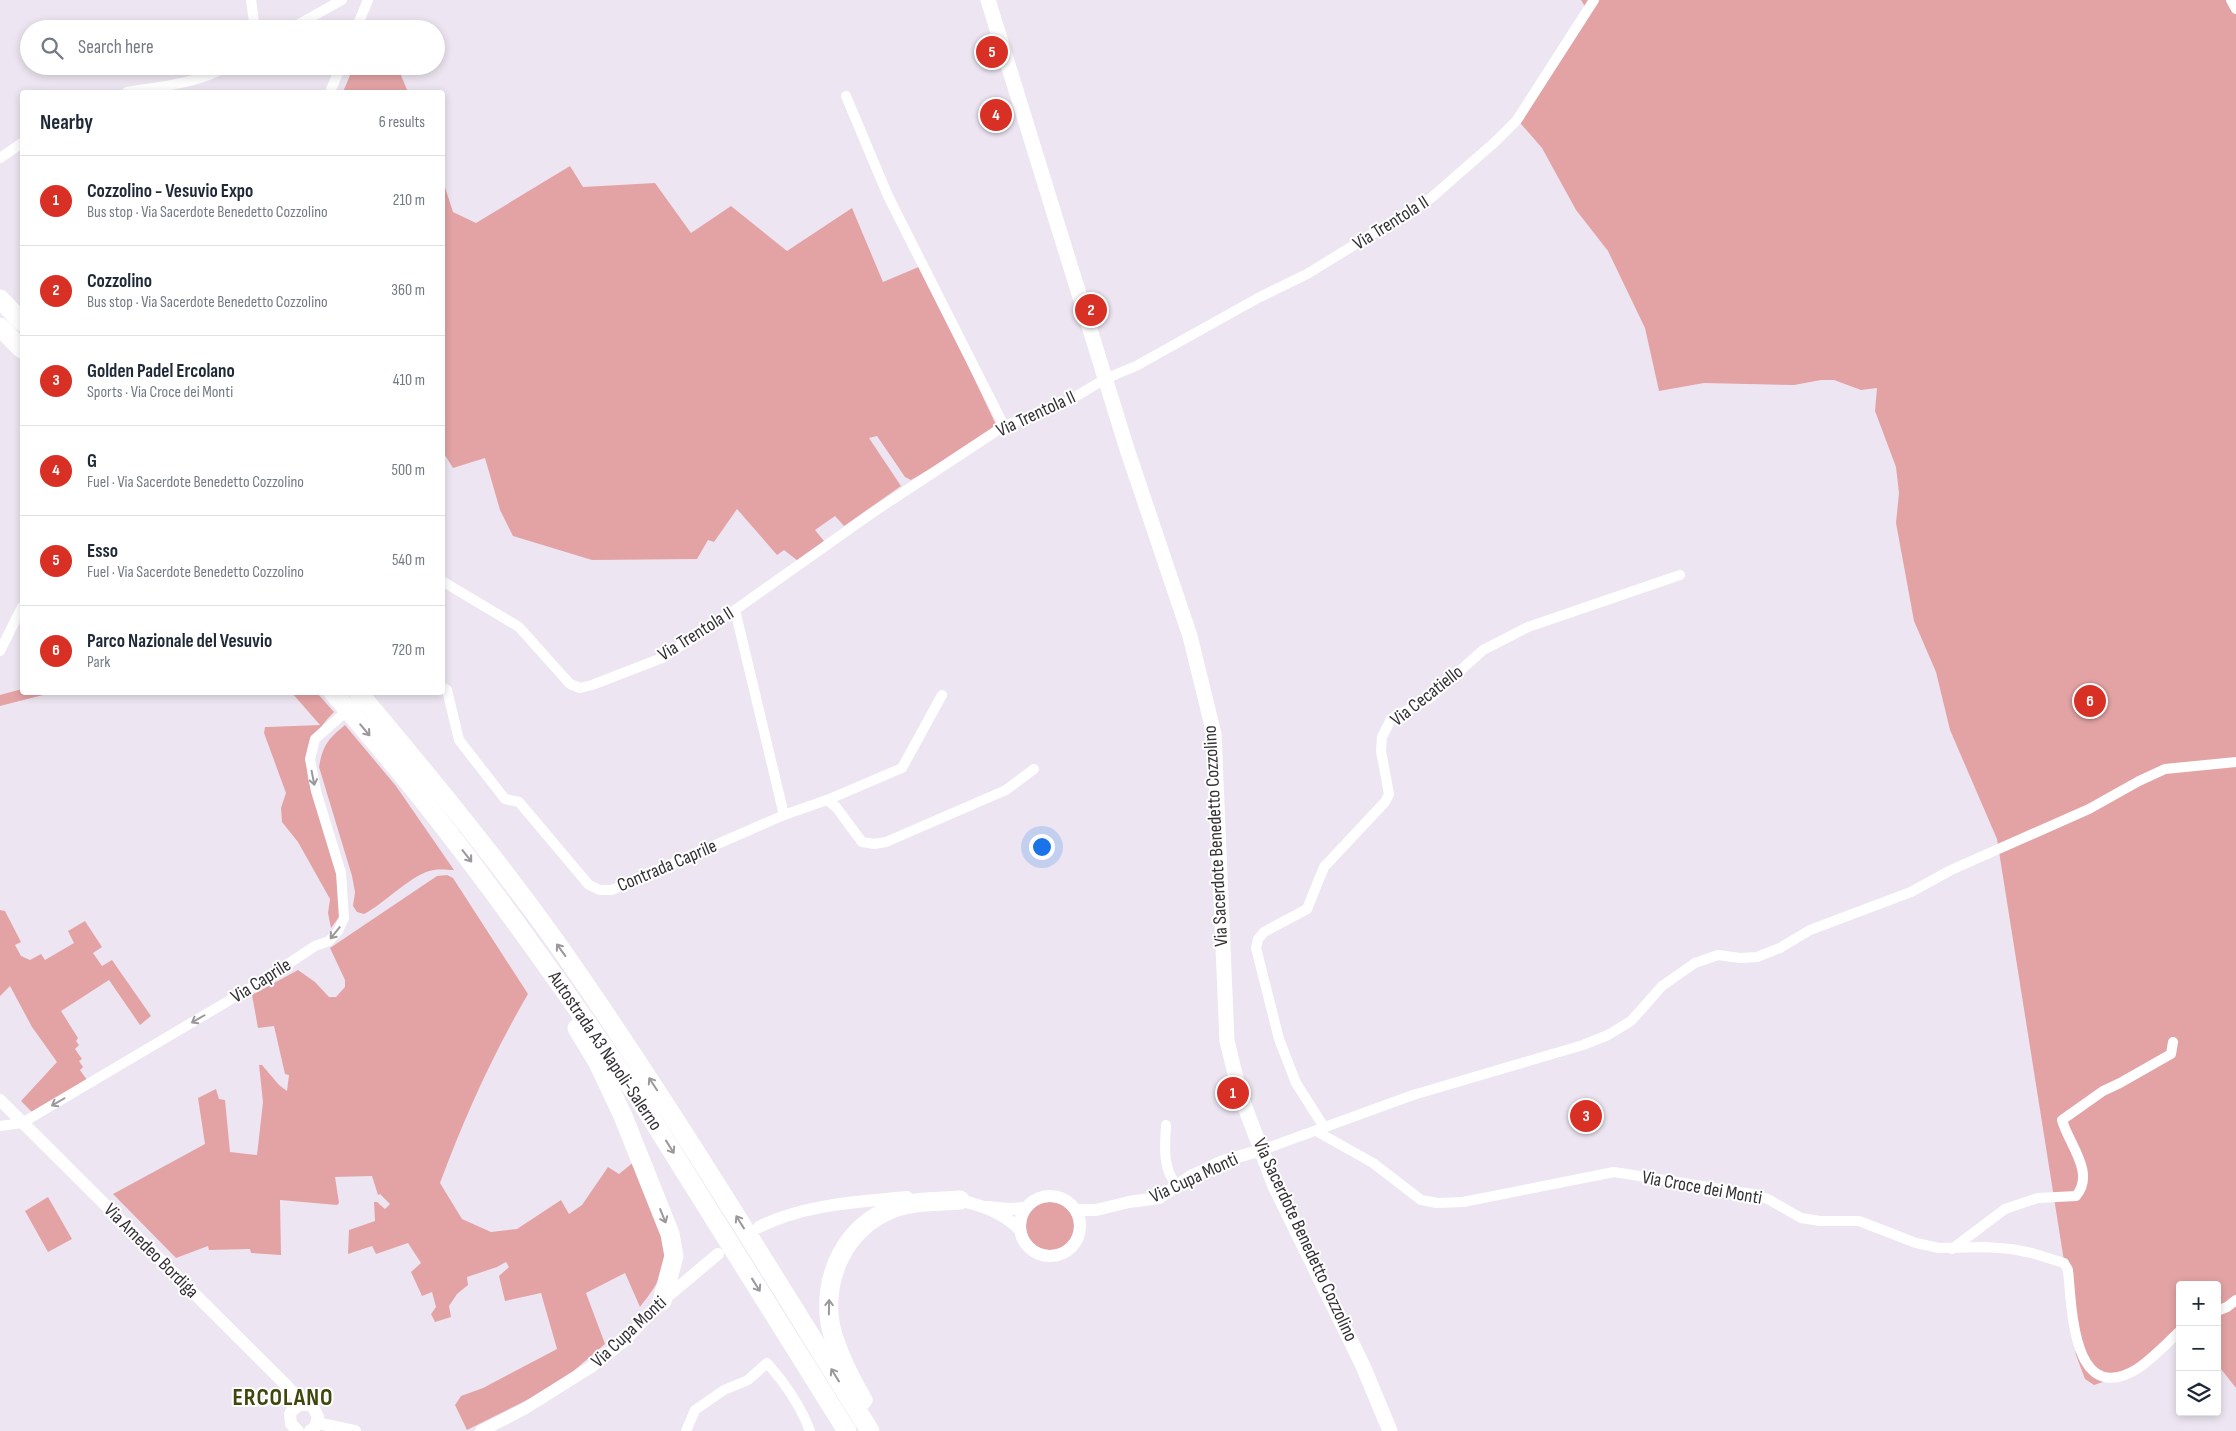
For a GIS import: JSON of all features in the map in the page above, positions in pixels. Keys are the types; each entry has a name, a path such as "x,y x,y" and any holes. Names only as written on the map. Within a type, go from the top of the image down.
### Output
{"highway":[{"path":"0,299 20,320"},
{"path":"0,327 20,347"},
{"name":"Autostrada A3 Napoli-Salerno","path":"336,695 430,808 485,880 640,1100 847,1431"},
{"name":"Autostrada A3 Napoli-Salerno","path":"360,695 497,863 564,954 652,1082 870,1431"},
{"path":"485,880 512,931 597,1061 623,1116 671,1241 674,1256 662,1301"},
{"path":"881,1431 861,1398 838,1348 829,1317 830,1289 836,1263 847,1243 859,1231 886,1211 911,1203 960,1200"}],"main road":[{"name":"Via Sacerdote Benedetto Cozzolino","path":"988,0 1127,449 1190,636 1214,734 1227,1041 1240,1094 1275,1186 1363,1366 1390,1431"}],"street":[{"path":"251,0 254,20"},
{"path":"306,20 342,0"},
{"path":"360,20 368,0"},
{"name":"Via Trentola II","path":"445,583 519,627 570,684 580,688 662,658 735,610 875,511 1004,426 1065,403 1106,379 1136,366 1258,298 1307,274 1431,198 1518,120 1594,0"},
{"path":"2231,0 2236,9"},
{"path":"138,90 186,81 206,75"},
{"path":"331,90 337,75"},
{"path":"846,96 888,196 1004,426"},
{"path":"0,158 20,144"},
{"name":"Via Cecatiello","path":"1320,1129 1296,1083 1280,1039 1256,948 1258,939 1264,932 1307,909 1324,868 1385,802 1388,794 1381,751 1382,737 1391,719 1430,698 1483,650 1521,631 1680,575"},
{"path":"735,610 784,814 827,800 902,768 942,695"},
{"path":"0,651 20,611"},
{"name":"Contrada Caprile","path":"445,688 448,690 459,740 505,799 519,802 589,885 600,890 612,890 784,814"},
{"name":"Via Caprile","path":"0,1126 22,1123 262,982 316,946 329,941 338,931 344,918 341,873 316,791 310,759 315,739 364,695"},
{"path":"1262,1150 1412,1095 1608,1036 1630,1021 1662,986 1695,963 1718,955 1740,958 1757,956 1780,948 1810,930 1911,892 1951,870 2089,809 2165,769 2236,762"},
{"path":"827,800 836,808 862,842 874,844 886,842 1006,790 1034,769"},
{"path":"1952,1248 2005,1209 2038,1198 2076,1196 2083,1185 2083,1174 2062,1120 2103,1091 2171,1054 2172,1042"},
{"name":"Via Amedeo Bordiga","path":"0,1100 286,1385 297,1397 299,1405"},
{"path":"1166,1124 1167,1166 1172,1180 1177,1185"},
{"name":"Via Croce dei Monti","path":"1320,1129 1373,1163 1421,1200 1437,1203 1463,1202 1614,1172 1752,1194 1768,1199 1801,1218 1820,1222 1859,1221 1916,1243 1939,1248 1985,1247 2011,1249 2064,1263 2068,1270 2079,1349 2089,1368 2105,1376 2120,1376 2135,1370 2176,1334"},
{"name":"Via Cupa Monti","path":"1076,1210 1096,1210 1129,1202 1159,1198 1177,1185 1222,1161 1262,1150"},
{"path":"759,1227 800,1211 868,1201 933,1195 981,1206 1008,1209 1026,1208"},
{"path":"1020,1230 1021,1218 1026,1208 1035,1200 1052,1196 1069,1202 1076,1210 1081,1226"},
{"path":"981,1206 1012,1222 1020,1230 1024,1240 1031,1249 1041,1255 1052,1256 1063,1253 1072,1247 1078,1238 1081,1226 1096,1210"},
{"name":"Via Cupa Monti","path":"481,1431 524,1409 591,1367 623,1342 662,1301 718,1254"},
{"path":"2221,1309 2236,1300"},
{"path":"686,1431 695,1410 724,1390 748,1380 767,1363 786,1388 810,1431"},
{"path":"295,1430 290,1414 299,1405 309,1404 313,1407 318,1417 314,1427 355,1431"}],"shaded area":[{"path":"1581,0 2236,0 2236,1388 2221,1369 2221,1281 2176,1281 2176,1336 2149,1361 2094,1385 2085,1379 2076,1355 2073,1339 2064,1261 1997,839 1950,730 1936,672 1914,621 1896,523 1899,493 1896,467 1875,411 1877,388 1861,390 1834,380 1821,380 1794,385 1704,383 1659,391 1645,328 1608,251 1576,210 1542,148 1515,117 1586,8"},
{"path":"350,75 401,75 407,90 344,90"},
{"path":"570,166 583,187 655,183 691,233 731,206 787,251 852,208 883,282 921,266 998,429 911,480 905,477 877,436 869,438 901,486 844,526 835,516 815,530 824,541 798,561 784,550 777,555 737,509 714,542 708,540 697,559 592,560 513,536 500,510 485,458 453,468 445,455 445,187 453,212 476,223"},
{"path":"20,690 20,695 43,695 0,706 0,695"},
{"path":"294,695 319,695 334,712 321,727 312,742 308,759 308,779 340,886 339,917 331,928 328,913 330,899 298,842 282,822 281,808 286,793 264,733 265,727 320,725"},
{"path":"345,725 396,786 454,870 437,870 417,876 364,914 357,912 353,906 355,892 352,876 319,767 322,753 327,743"},
{"path":"447,875 453,878 528,994 480,1087 440,1183 462,1219 491,1232 517,1229 561,1200 569,1214 582,1205 608,1167 619,1174 635,1161 660,1231 664,1259 663,1270 659,1280 640,1307 625,1273 586,1293 605,1344 557,1385 467,1430 455,1405 461,1396 483,1388 557,1349 541,1293 505,1301 499,1276 509,1267 506,1262 467,1277 468,1285 457,1294 449,1306 451,1317 435,1322 431,1314 436,1307 432,1292 422,1296 411,1272 421,1263 408,1243 376,1254 372,1246 348,1254 349,1230 375,1221 374,1202 377,1202 385,1209 390,1204 380,1194 378,1195 372,1176 335,1177 339,1203 337,1205 280,1200 281,1255 251,1253 250,1249 209,1250 208,1246 176,1258 113,1194 205,1144 198,1098 216,1089 219,1099 225,1100 230,1152 257,1155 263,1102 259,1065 262,1065 279,1085 287,1091 289,1075 285,1074 274,1026 258,1028 252,995 298,970 315,982 329,997 336,997 345,987 345,980 330,948 437,876"},
{"path":"0,910 5,911 21,942 15,945 21,956 30,960 41,954 45,960 74,943 68,931 85,921 102,947 93,953 102,966 112,960 151,1016 140,1025 109,980 61,1011 78,1038 76,1041 79,1045 75,1049 82,1059 79,1061 83,1067 80,1070 87,1080 34,1114 21,1101 57,1062 32,1027 10,986 0,996"},
{"path":"48,1197 72,1239 48,1252 25,1211"},
{"path":"1045,1202 1055,1202 1067,1209 1074,1221 1074,1231 1067,1243 1055,1250 1045,1250 1037,1246 1030,1239 1026,1231 1026,1221 1030,1213 1037,1206"}],"place":[{"name":"Esso","path":"992,52"},
{"name":"G","path":"996,115"},
{"name":"Cozzolino","path":"1091,310"},
{"name":"Parco Nazionale del Vesuvio","path":"2090,701"},
{"name":"Cozzolino - Vesuvio Expo","path":"1233,1093"},
{"name":"Golden Padel Ercolano","path":"1586,1116"}],"district":[{"name":"ERCOLANO","path":"283,1397"}]}
